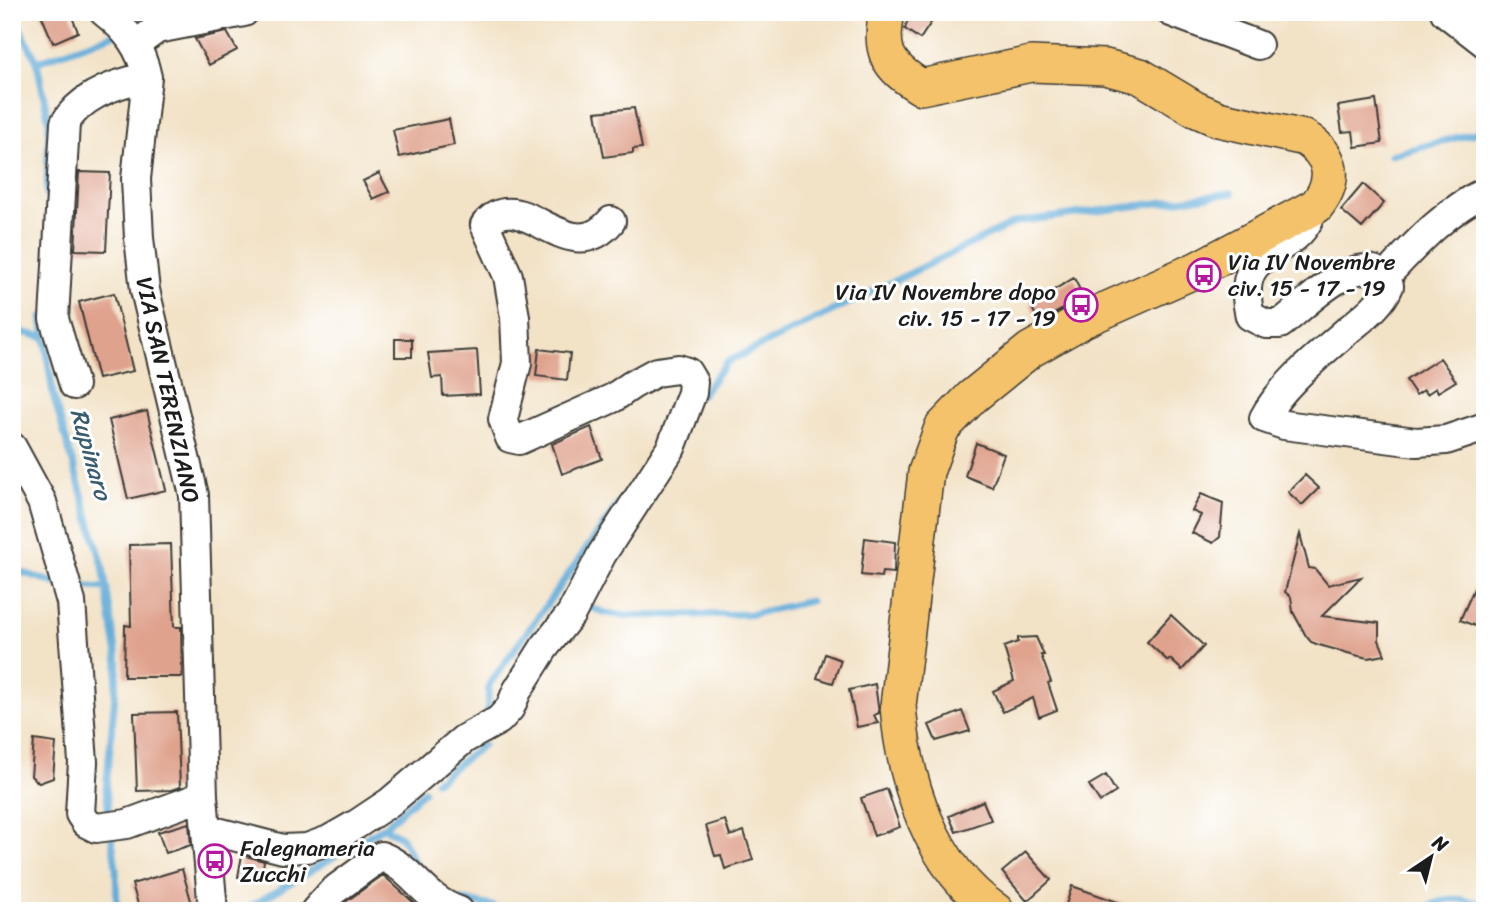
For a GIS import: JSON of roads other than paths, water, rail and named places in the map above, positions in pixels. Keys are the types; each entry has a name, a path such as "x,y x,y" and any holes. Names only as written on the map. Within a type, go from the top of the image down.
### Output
{"main road":[{"path":"887,12 882,36 884,48 900,74 921,87 1031,64 1105,67 1140,76 1195,109 1218,119 1304,138 1316,146 1329,169 1329,183 1324,195 1310,209 1198,269 1083,320 1030,350 972,397 942,428 926,472 898,706 900,735 909,779 944,860 982,901 996,911"}],"street":[{"name":"VIA SAN TERENZIANO","path":"104,12 129,34 144,62 147,77 136,179 139,238 145,290 194,495 203,796 213,911"},
{"path":"135,45 157,29 244,12"},
{"path":"1171,12 1258,45"},
{"path":"1445,12 1485,43"},
{"path":"74,385 54,319 65,123 75,109 98,94 122,82 147,77"},
{"path":"1385,277 1422,237 1449,214 1485,192"},
{"path":"1310,209 1309,221 1302,230 1260,260 1247,283 1250,316 1266,324 1280,324 1328,284 1360,268 1377,272 1385,277 1389,286 1384,299 1321,353 1285,390 1264,418 1284,425 1416,442 1446,440 1485,427"},
{"path":"206,829 283,849 307,848 329,840 390,802 464,739 499,720 510,708 517,691 544,648 571,614 602,554 671,448 692,393 693,382 687,372 678,369 656,372 594,408 519,440 510,438 503,419 517,363 515,317 508,276 485,225 492,216 508,211 525,216 566,237 587,237 605,228 611,221"},
{"path":"12,447 42,502 71,602 83,762 80,814 86,823 96,828 127,824 203,796"},
{"path":"315,911 333,891 381,856 395,862 436,901 459,911"}],"waterway":[{"name":"Rupinaro","path":"12,12 37,62 49,123 47,194"},
{"path":"37,62 118,33"},
{"path":"1391,155 1478,132 1485,134"},
{"path":"701,395 727,362 1016,222 1232,193"},
{"name":"Rupinaro","path":"42,317 53,395 103,566 118,663 106,789 110,820"},
{"path":"12,330 43,337"},
{"path":"487,717 489,685 620,502"},
{"path":"12,569 58,584"},
{"path":"73,586 107,588"},
{"path":"583,605 625,616 753,614 810,601"},
{"path":"436,781 483,745"},
{"path":"243,911 384,827 424,791"},
{"path":"384,827 402,838 417,867"},
{"name":"Rupinaro","path":"111,832 116,868 117,911"},
{"path":"1422,911 1438,902 1452,899 1485,904"},
{"path":"462,900 492,906 502,911"}],"place":[{"name":"Via IV Novembre civ. 15 - 17 - 19","path":"1204,275"},
{"name":"Via IV Novembre dopo civ. 15 - 17 - 19","path":"1081,305"},
{"name":"Falegnameria Zucchi","path":"215,861"}]}
